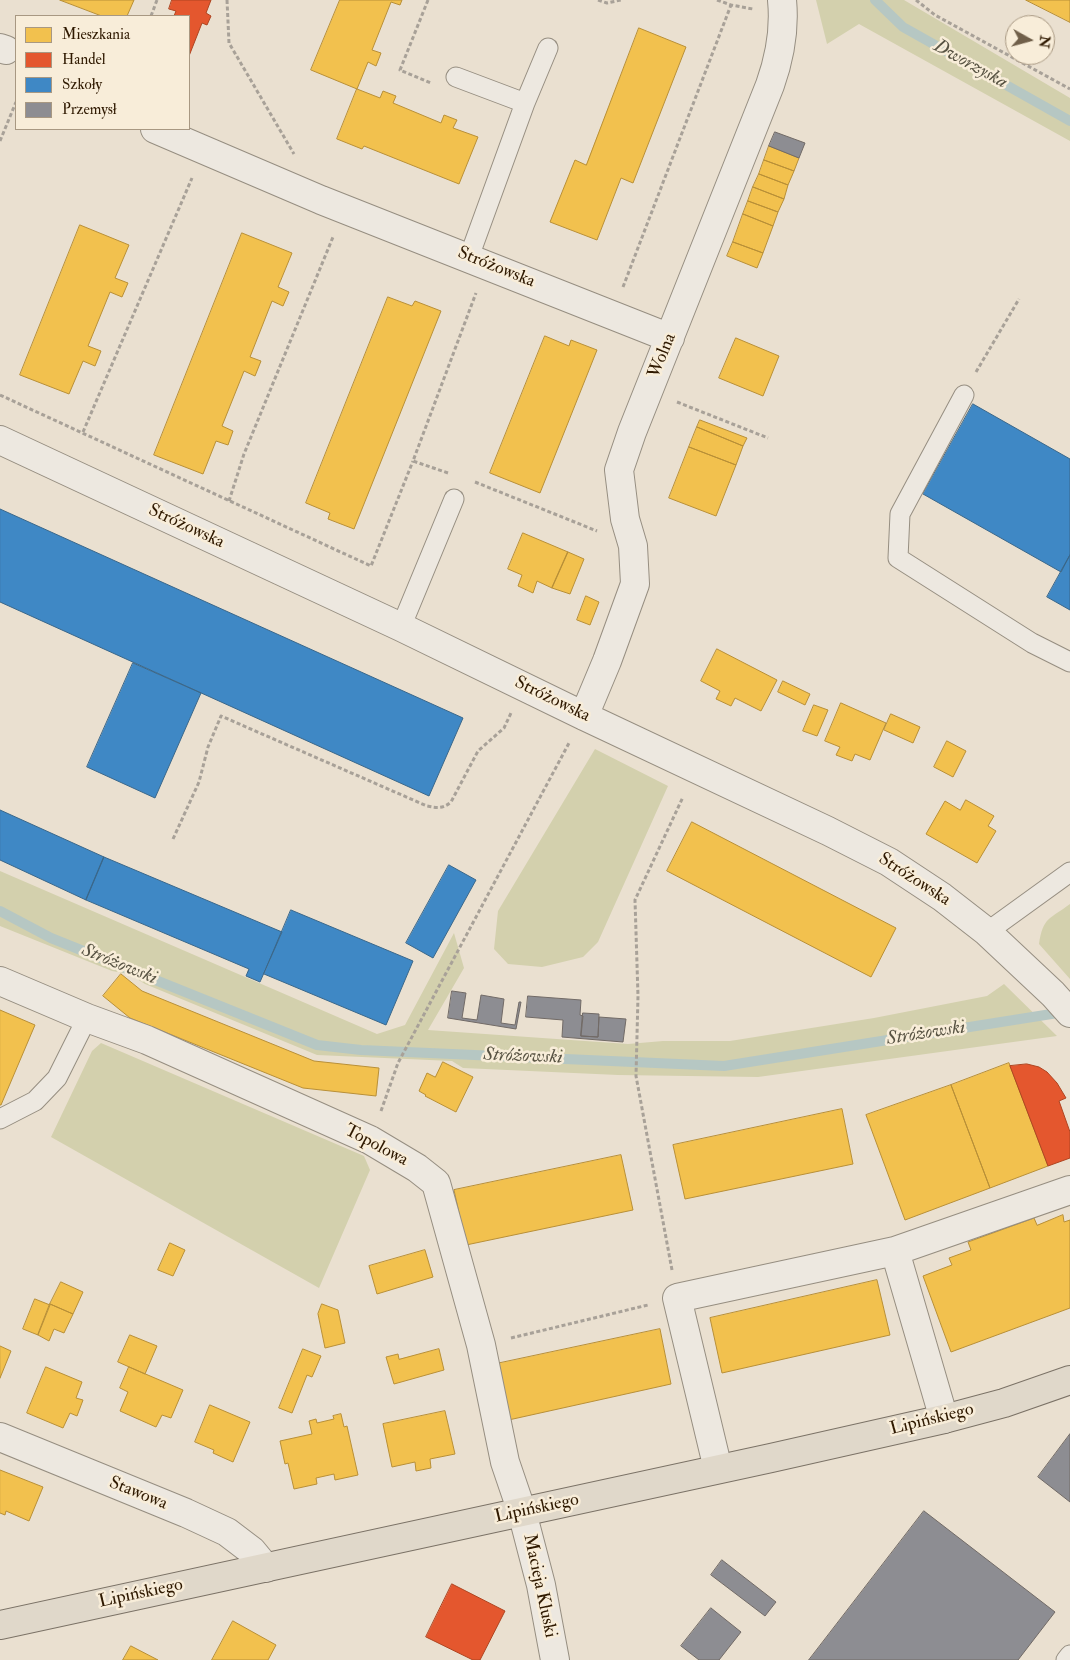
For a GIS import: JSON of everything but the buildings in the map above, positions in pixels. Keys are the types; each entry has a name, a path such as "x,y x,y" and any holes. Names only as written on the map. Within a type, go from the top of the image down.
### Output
{"main road":[{"name":"Lipińskiego","path":"0,1625 944,1418 1004,1402 1070,1380"}],"street":[{"name":"Wolna","path":"584,716 607,661 635,584 633,546 625,519 619,470 632,432 778,63 783,34 782,0"},
{"name":"Stróżowska","path":"157,130 344,209 670,338"},
{"name":"Stróżowska","path":"0,440 401,627 889,862 942,897 987,932 1061,1003"},
{"name":"Topolowa","path":"0,981 87,1018 147,1040 370,1140 417,1168 436,1183 481,1345 505,1462 522,1512"},
{"path":"718,1469 677,1298 896,1251 1070,1190"},
{"path":"896,1251 944,1418"},
{"name":"Stawowa","path":"0,1437 228,1532 252,1550 266,1568"},
{"name":"Macieja Kluski","path":"522,1512 541,1585 555,1660"}],"lane":[{"path":"477,261 525,103 548,48"},
{"path":"456,77 525,103"},
{"path":"964,395 900,514 898,558 1032,643 1070,662"},
{"path":"401,627 454,499"},
{"path":"987,932 1070,872"},
{"path":"0,1119 35,1101 57,1078 87,1018"},
{"path":"1066,1660 1070,1654"}],"path":[{"path":"150,15 157,0"},
{"path":"227,0 229,43 298,160"},
{"path":"428,0 400,70 450,91 456,77"},
{"path":"598,0 607,3 620,0"},
{"path":"717,0 755,9"},
{"path":"916,0 935,15 1070,89"},
{"path":"621,293 732,5"},
{"path":"0,141 15,104"},
{"path":"83,432 204,150"},
{"path":"229,501 244,454 344,209"},
{"path":"0,395 371,566 412,461 477,261"},
{"path":"982,361 1019,299"},
{"path":"676,402 768,438"},
{"path":"412,461 455,476"},
{"path":"472,482 602,533"},
{"path":"174,839 199,782 208,747 221,716 427,806 438,808 446,807 451,802 478,751 504,728 513,708"},
{"path":"370,1140 398,1063 584,716"},
{"path":"481,1345 677,1298 636,1076 638,996 635,900 696,768"}],"shaded area":[{"path":"816,0 904,0 1005,60 1005,65 1014,65 1070,98 1070,141 859,24 827,44"},
{"path":"595,749 668,786 598,942 583,957 542,967 508,964 494,949 498,911"},
{"path":"0,871 377,1034 405,1025 454,933 464,968 428,1030 628,1044 663,1041 730,1041 874,1018 987,996 1004,984 1057,1036 758,1077 618,1075 463,1068 452,1061 317,1055 145,984 129,974 112,971 0,926"},
{"path":"1070,904 1070,979 1039,944 1045,923"},
{"path":"101,1043 364,1156 370,1170 319,1288 51,1137 92,1051"}],"waterway":[{"name":"Dworzyska","path":"875,0 903,27 1070,121"},
{"name":"Stróżowski","path":"0,911 51,938 317,1045 361,1050 724,1066 1064,1012"}]}
